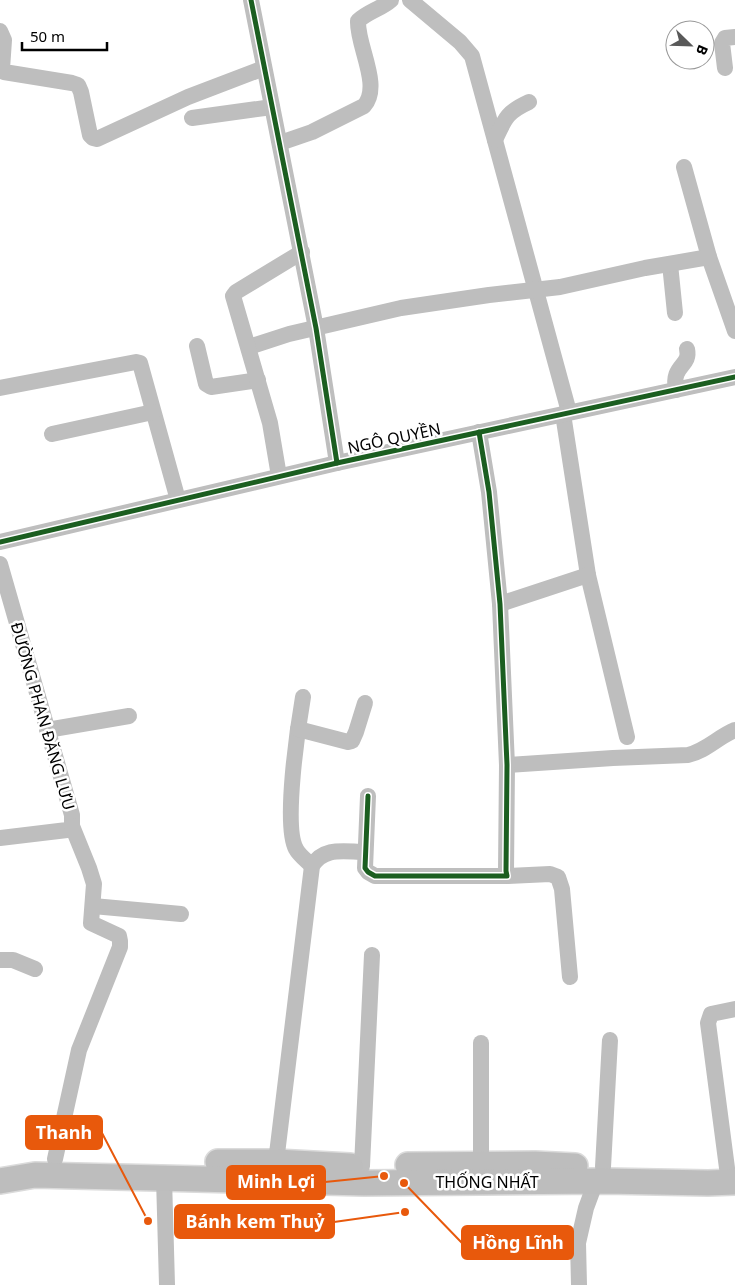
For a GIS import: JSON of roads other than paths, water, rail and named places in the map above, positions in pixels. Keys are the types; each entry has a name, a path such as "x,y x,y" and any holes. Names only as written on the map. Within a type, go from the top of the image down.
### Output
{"highway":[{"name":"THỐNG NHẤT","path":"0,1166 19,1162 55,1159 235,1171 364,1183 590,1174 732,1172"},
{"name":"THỐNG NHẤT","path":"0,1181 35,1175 164,1178 235,1171 276,1162 362,1166 535,1164 590,1174"}],"street":[{"path":"251,0 302,252 337,463"},
{"path":"280,143 312,132 364,106 372,89 358,21 390,0"},
{"path":"410,0 460,42 472,56 566,413 588,575 627,737"},
{"path":"0,31 4,40 2,69 4,72 72,83 78,86 90,135 97,139 188,97 264,68"},
{"path":"725,68 722,43 725,38 735,37"},
{"path":"495,140 509,114 514,109 529,102"},
{"path":"192,118 272,107"},
{"path":"684,167 709,257 735,330"},
{"path":"278,476 273,436 249,346 233,296 236,292 302,252"},
{"path":"249,346 289,334 401,308 560,287 709,257"},
{"path":"670,264 675,313"},
{"path":"197,346 206,384 211,387 258,380"},
{"path":"676,390 675,376 679,367 688,357 687,349"},
{"path":"0,388 136,362 141,365 178,500"},
{"name":"NGÔ QUYỀN","path":"0,542 278,476 735,377"},
{"path":"52,434 153,412"},
{"path":"479,432 489,492 500,604 507,764 507,876"},
{"name":"ĐƯỜNG PHAN ĐĂNG LƯU","path":"0,564 72,815 72,826 67,830 0,838"},
{"path":"500,604 588,575"},
{"path":"303,696 298,729 290,822 296,851 312,866"},
{"path":"298,729 348,742 352,741 365,703"},
{"path":"47,730 129,716"},
{"path":"507,764 688,755 696,753 735,730"},
{"path":"368,796 365,868 375,876 507,876 550,874 558,878 562,889 570,977"},
{"path":"55,1159 79,1050 120,947 118,936 91,923 94,884 90,868 72,826"},
{"path":"276,1162 312,866 317,858 323,854 332,852 365,852"},
{"path":"92,906 181,914"},
{"path":"362,1166 372,955"},
{"path":"0,960 13,960 35,969"},
{"path":"732,1172 708,1023 712,1014 735,1009"},
{"path":"579,1285 578,1243 586,1208 610,1040"},
{"path":"481,1043 482,1164"},
{"path":"164,1178 167,1285"}],"place":[{"name":"Minh Lợi","path":"384,1176"},
{"name":"Hồng Lĩnh","path":"404,1183"},
{"name":"Bánh kem Thuỷ","path":"405,1212"},
{"name":"Thanh","path":"148,1221"}]}
